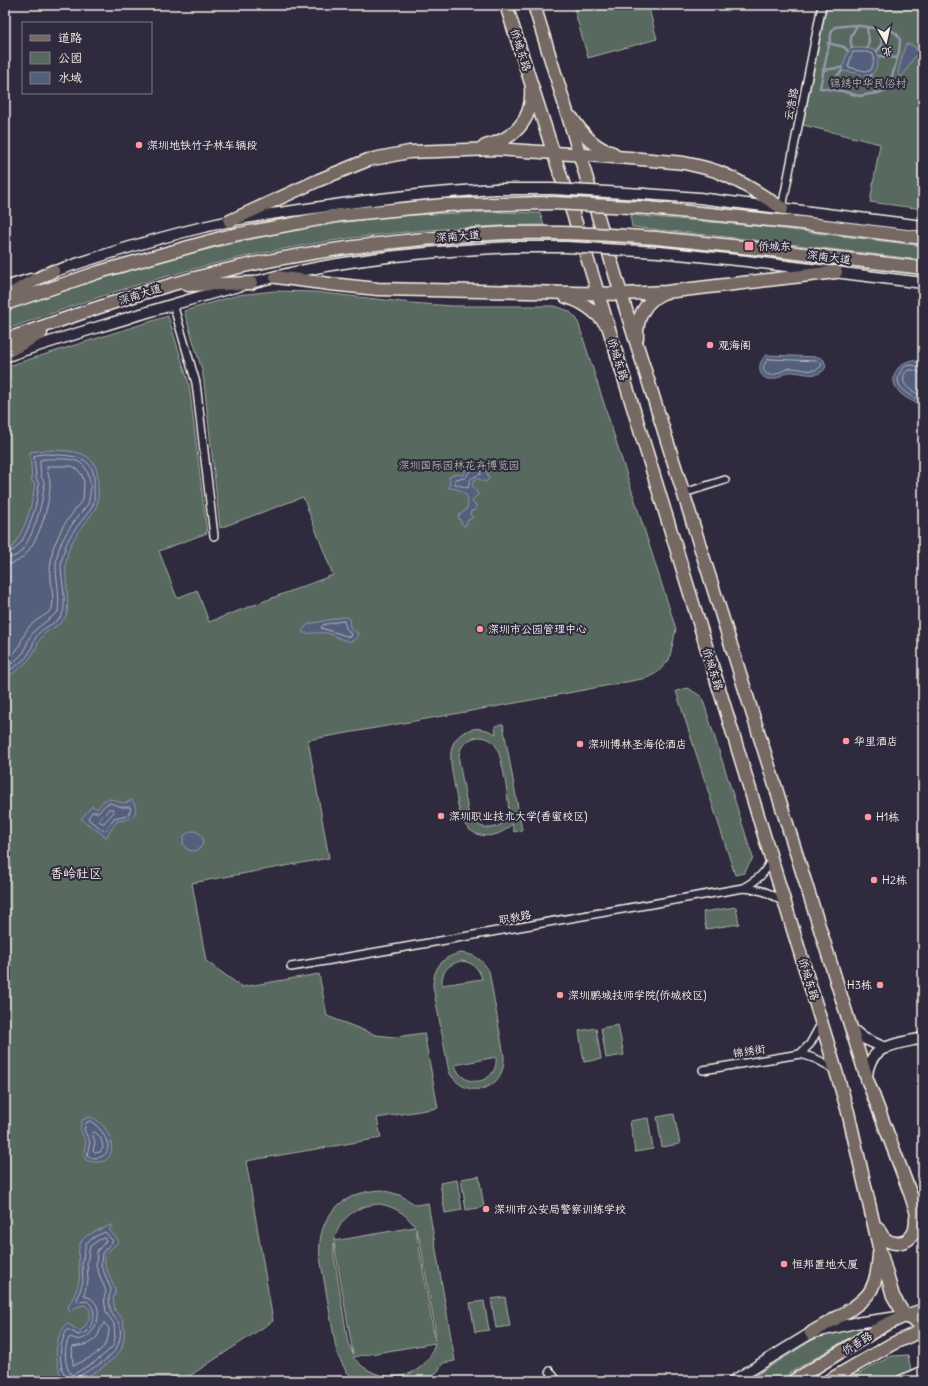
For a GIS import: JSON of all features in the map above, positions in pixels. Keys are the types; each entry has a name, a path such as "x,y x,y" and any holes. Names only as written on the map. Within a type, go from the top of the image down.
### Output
{"main road":[{"name":"侨城东路","path":"506,5 598,294 822,1022 848,1112 879,1247 893,1296 905,1316"},
{"name":"侨城东路","path":"534,5 621,294 867,1079 923,1232"},
{"path":"466,150 494,144 513,134 521,126 527,116 530,106 532,96 531,80"},
{"path":"566,109 581,130 597,147 630,158"},
{"path":"230,221 319,180 368,160 409,152 496,149 630,158 684,163 704,167 752,189 782,208"},
{"path":"5,287 177,234 230,221 397,196 449,191 552,189 699,198 923,226"},
{"path":"5,304 99,272 228,236 341,215 444,205 561,203 648,208 801,223 923,238"},
{"name":"深南大道","path":"5,340 74,315 218,272 289,257 405,241 456,236 562,232 617,234 923,268"},
{"path":"5,357 173,304 276,277 327,266 408,255 461,250 513,247 659,252 923,283"},
{"path":"5,298 53,271"},
{"path":"276,277 378,289 555,294 621,294 666,292 836,272"},
{"path":"161,288 190,285 251,283"},
{"path":"637,345 637,332 641,314 652,300 666,292"},
{"path":"555,294 581,303 600,317 608,327"},
{"path":"5,353 74,315"},
{"path":"851,1028 863,1038 885,1048"},
{"path":"867,1079 867,1072 872,1059 878,1052 885,1048 923,1038"},
{"path":"871,1212 884,1238 889,1242 899,1243 910,1238 913,1233 915,1228 916,1212"},
{"path":"733,1381 860,1302 868,1294 875,1282 879,1247"},
{"name":"侨香路","path":"793,1381 884,1326 905,1316 923,1310"},
{"path":"811,1333 854,1322 905,1316 923,1325"},
{"name":"侨香路","path":"828,1381 840,1376 892,1344 923,1330"},
{"path":"901,1381 923,1370"}],"street":[{"name":"云浩路","path":"782,208 822,5"},
{"path":"173,304 196,383 214,536"},
{"path":"684,493 725,480"},
{"name":"职教路","path":"743,888 758,880 766,870 772,858"},
{"name":"职教路","path":"291,967 743,888 762,890 773,894 786,905"},
{"path":"800,1054 810,1044 822,1022"},
{"name":"锦绣街","path":"703,1070 800,1054 825,1062 837,1072"},
{"path":"550,1371 557,1381"}],"green space":[{"path":"573,5 648,5 657,39 588,58"},
{"name":"锦绣中华民俗村","path":"827,5 923,5 923,209 870,202 880,144 803,125"},
{"path":"494,212 540,213 544,225 449,228 402,232 260,253 127,288 5,330 5,309 89,282 216,247 302,229 346,222 420,215"},
{"path":"630,215 766,227 923,246 923,260 632,227"},
{"name":"深圳国际园林花卉博览园","path":"274,291 315,292 452,306 555,306 569,311 577,319 676,629 669,660 658,672 647,678 308,740 329,858 192,883 206,961 242,987 319,974 327,1016 376,1035 395,1037 424,1033 438,1108 377,1118 381,1138 246,1161 273,1321 182,1381 5,1381 5,367 168,316 189,384 207,533 159,551 177,598 197,590 209,622 333,575 303,497 220,528 204,382 202,370 184,311 238,295"},
{"path":"688,688 702,697 753,858 744,873 735,875 676,691"},
{"path":"503,724 522,830 514,832 512,824 500,833 485,836 472,831 466,826 462,819 455,789 451,755 455,740 461,735 469,730 476,729 486,730 496,734 495,726","holes":["478,737 486,738 496,746 507,791 509,810 508,815 505,821 500,825 489,828 478,825 469,816 459,761 459,756 463,745 469,740"]},
{"path":"736,907 739,924 706,929 703,912"},
{"path":"461,953 474,956 484,963 489,971 504,1056 503,1068 499,1077 492,1084 484,1088 474,1089 465,1087 456,1081 449,1072 433,980 440,964 449,957","holes":["461,961 474,966 482,979 442,985 442,980 446,969 452,964","496,1057 495,1066 492,1073 480,1081 465,1079 459,1073 455,1065"]},
{"path":"618,1025 624,1055 606,1058 601,1028"},
{"path":"596,1028 601,1059 584,1062 579,1031"},
{"path":"674,1114 680,1144 662,1147 657,1117"},
{"path":"648,1118 653,1149 635,1152 630,1121"},
{"path":"479,1176 484,1207 466,1210 461,1179"},
{"path":"457,1180 462,1210 445,1213 440,1183"},
{"path":"382,1190 400,1195 416,1205 428,1203 455,1361 443,1363 438,1371 427,1381 356,1381 346,1371 337,1354 320,1257 322,1230 327,1218 334,1209 355,1195","holes":["380,1204 396,1209 408,1218 415,1227 334,1241 340,1226 350,1214 372,1205","416,1229 420,1241 435,1328 435,1340","334,1243 353,1354 348,1343 334,1255","435,1343 430,1357 421,1367 411,1373 399,1376 386,1376 374,1373 353,1357"]},
{"path":"505,1297 510,1326 496,1328 491,1299"},
{"path":"484,1301 489,1330 475,1332 470,1303"},
{"path":"871,1325 776,1381 753,1377 824,1333"},
{"path":"908,1355 911,1370 893,1381 845,1381 891,1356"}],"water":[{"path":"909,44 915,47 918,53 902,76 899,76 898,73 905,45"},
{"path":"852,48 867,48 877,51 877,64 871,75 864,76 857,73 842,71 848,51"},
{"path":"767,355 819,357 824,360 826,366 820,373 810,374 789,372 774,379 768,379 762,375 760,371 760,364"},
{"path":"912,360 923,365 923,406 901,394 894,384 897,369 906,362"},
{"path":"44,450 73,452 82,454 89,458 94,464 97,473 98,500 95,509 76,535 68,552 66,560 66,575 68,605 64,620 42,636 30,658 5,680 5,552 9,546 12,548 17,540 25,525 30,509 35,483 32,482 30,452"},
{"path":"480,462 484,464 485,471 489,479 485,482 475,479 472,485 478,494 472,501 476,505 476,508 475,510 471,511 470,514 472,517 468,520 465,526 462,524 458,516 466,510 468,500 462,491 449,488 449,477 455,474 463,475 465,469"},
{"path":"343,617 350,619 349,624 351,628 358,633 353,641 344,640 326,633 303,633 302,631 309,624"},
{"path":"110,799 123,803 132,800 136,809 133,816 130,818 117,821 106,837 81,819 92,806 97,809 103,801"},
{"path":"193,831 200,834 203,841 200,848 193,851 186,848 183,841 186,834"},
{"path":"89,1117 104,1127 112,1145 111,1153 107,1159 99,1162 86,1160 83,1155 86,1142 81,1131 81,1124 82,1120"},
{"path":"113,1225 109,1230 119,1241 105,1255 105,1266 115,1288 113,1298 115,1311 122,1319 124,1326 124,1339 121,1350 114,1358 100,1369 78,1381 64,1381 57,1362 57,1345 60,1333 67,1323 79,1331 82,1329 89,1320 90,1313 90,1310 85,1305 76,1307 69,1311 68,1307 75,1294 79,1281 80,1244 88,1235"}],"waterway":[{"path":"854,25 892,31 897,34 900,40 899,52 891,80 884,92 859,96 842,91 820,88 832,30 835,27 854,25"},
{"path":"852,48 852,36 857,26"},
{"path":"867,27 869,41 867,48"},
{"path":"877,51 882,45 881,36 884,30"},
{"path":"828,43 844,47 848,51"},
{"path":"879,56 896,58"},
{"path":"823,70 842,68"},
{"path":"836,90 837,76 842,71"},
{"path":"871,75 875,93"}],"place":[{"name":"深圳地铁竹子林车辆段","path":"139,145"},
{"name":"侨城东","path":"749,246"},
{"name":"观海阁","path":"710,345"},
{"name":"深圳市公园管理中心","path":"480,629"},
{"name":"华里酒店","path":"846,741"},
{"name":"深圳博林圣海伦酒店","path":"580,744"},
{"name":"深圳职业技术大学(香蜜校区)","path":"441,816"},
{"name":"H1栋","path":"868,817"},
{"name":"H2栋","path":"874,880"},
{"name":"H3栋","path":"880,985"},
{"name":"深圳鹏城技师学院(侨城校区)","path":"560,995"},
{"name":"深圳市公安局警察训练学校","path":"486,1209"},
{"name":"恒邦置地大厦","path":"784,1264"}],"district":[{"name":"香岭社区","path":"76,873"}]}
